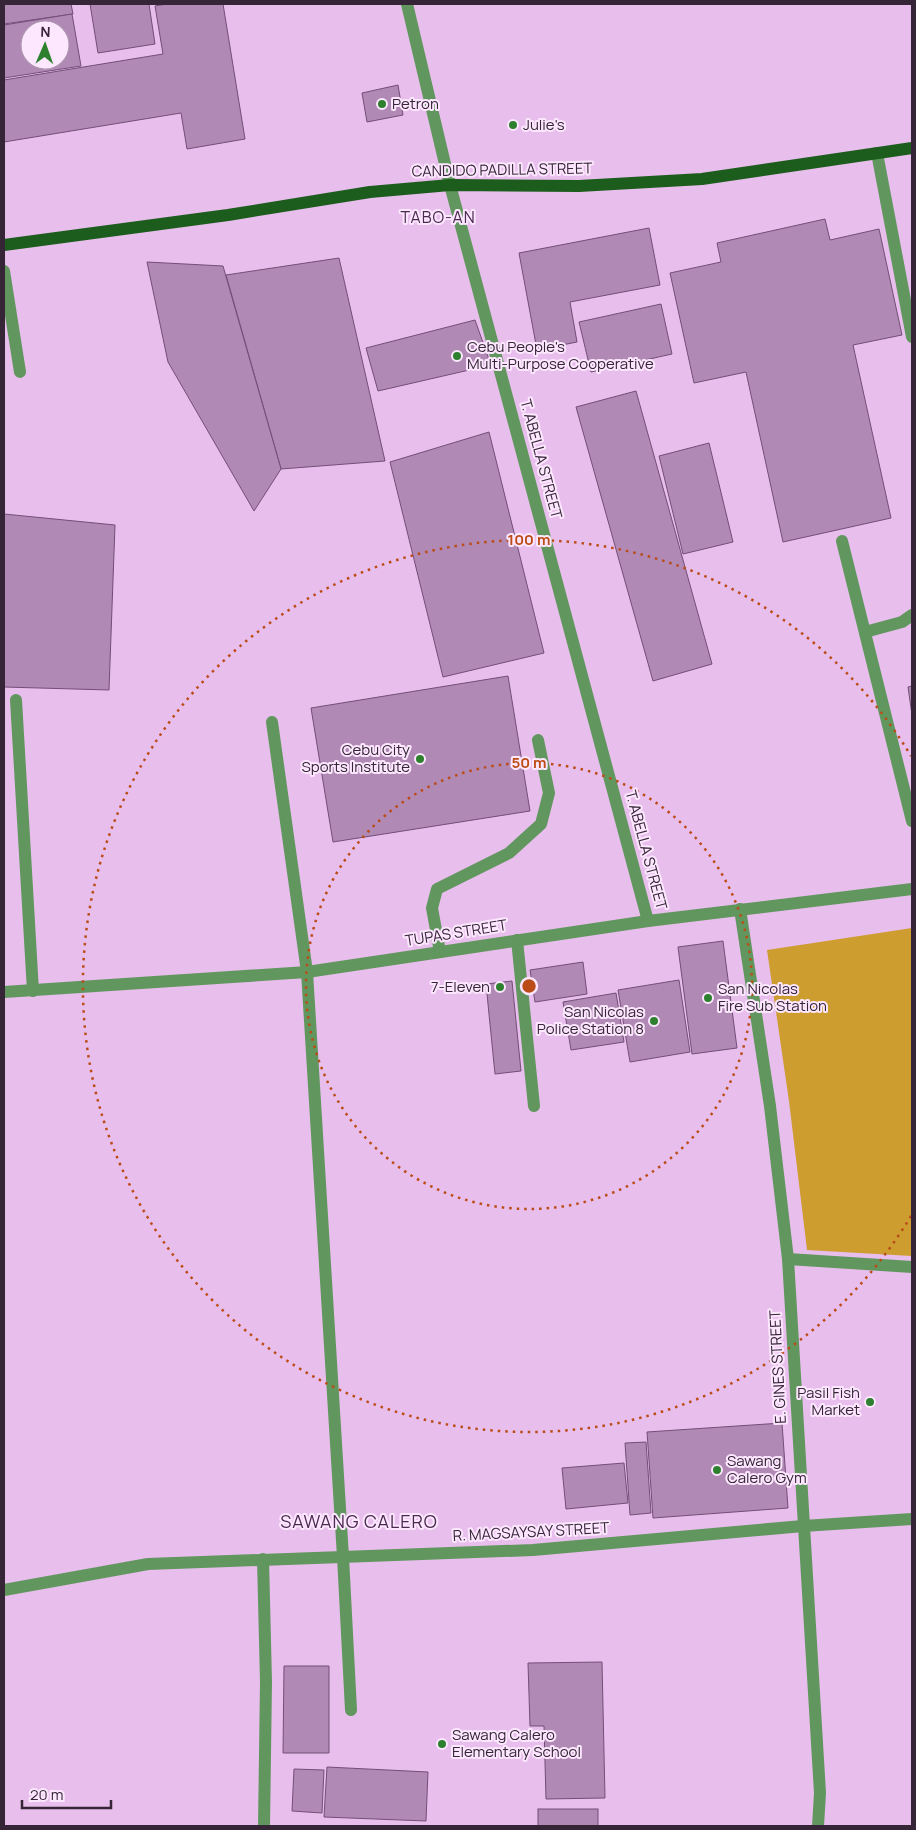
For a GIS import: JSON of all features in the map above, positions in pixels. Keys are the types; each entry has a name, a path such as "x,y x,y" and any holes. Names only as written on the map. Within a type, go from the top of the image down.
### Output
{"main road":[{"name":"CANDIDO PADILLA STREET","path":"4,245 218,216 370,192 450,185 580,186 702,179 912,148"}],"street":[{"name":"T. ABELLA STREET","path":"406,4 450,185 648,921"},
{"path":"877,154 912,337"},
{"path":"4,271 20,372"},
{"path":"842,540 912,821"},
{"path":"865,632 902,622 912,615"},
{"path":"16,700 33,991"},
{"path":"272,722 307,972 351,1710"},
{"path":"440,952 432,908 438,889 509,853 540,824 549,793 538,740"},
{"name":"TUPAS STREET","path":"4,992 307,972 648,921 912,889"},
{"name":"E. GINES STREET","path":"740,910 770,1106 788,1259 820,1793 818,1826"},
{"path":"517,940 534,1106"},
{"path":"788,1259 912,1267"},
{"name":"R. MAGSAYSAY STREET","path":"4,1590 148,1564 533,1550 803,1526 912,1519"},
{"path":"263,1559 266,1682 264,1826"}],"shaded area":[{"path":"912,928 912,1256 807,1250 789,1101 767,950"}],"building":[{"path":"4,4 71,4 73,14 20,20 20,22 4,24"},
{"path":"90,4 149,4 155,44 98,53"},
{"path":"167,4 223,4 245,139 187,149 181,113 4,142 4,80 163,54 155,6"},
{"path":"72,14 81,66 70,68 70,20 35,20"},
{"path":"20,22 20,70 55,70 4,78 4,25"},
{"name":"Petron","path":"398,85 403,115 367,122 362,93"},
{"path":"825,219 830,240 879,229 902,335 853,345 891,518 783,542 746,372 694,383 670,273 721,262 717,243"},
{"path":"649,228 660,285 570,302 577,342 537,350 519,253"},
{"path":"339,258 385,461 281,469 226,275"},
{"path":"147,262 223,266 281,469 254,511 168,362"},
{"path":"661,304 672,354 591,372 579,322"},
{"path":"475,320 491,365 378,391 366,348"},
{"path":"636,391 712,664 653,681 576,407"},
{"path":"489,432 544,653 443,677 390,462"},
{"path":"709,443 733,542 683,554 659,456"},
{"path":"4,514 115,525 109,690 4,687"},
{"name":"Cebu City Sports Institute","path":"508,676 530,811 333,842 311,708"},
{"path":"912,686 912,715 908,687"},
{"name":"San Nicolas Fire Sub Station","path":"723,941 737,1048 692,1054 678,947"},
{"path":"583,962 587,994 535,1002 530,970"},
{"name":"San Nicolas Police Station 8","path":"679,980 690,1052 630,1062 618,990"},
{"path":"512,981 521,1071 495,1074 486,984"},
{"path":"616,993 624,1042 571,1050 563,1002"},
{"name":"Sawang Calero Gym","path":"782,1423 788,1508 653,1518 647,1432"},
{"path":"646,1442 651,1513 630,1515 625,1443"},
{"path":"624,1463 628,1503 566,1509 562,1468"},
{"path":"602,1662 605,1798 546,1799 544,1726 530,1726 528,1663"},
{"path":"284,1666 329,1666 329,1753 283,1753"},
{"path":"327,1767 428,1772 426,1821 324,1817"},
{"path":"294,1769 324,1770 322,1813 292,1811"},
{"path":"538,1809 598,1809 598,1826 538,1826"}],"place":[{"name":"Petron","path":"382,104"},
{"name":"Julie's","path":"513,125"},
{"name":"Cebu People's Multi-Purpose Cooperative","path":"457,356"},
{"name":"Cebu City Sports Institute","path":"420,759"},
{"name":"7-Eleven","path":"500,987"},
{"name":"San Nicolas Fire Sub Station","path":"708,998"},
{"name":"San Nicolas Police Station 8","path":"654,1021"},
{"name":"Pasil Fish Market","path":"870,1402"},
{"name":"Sawang Calero Gym","path":"717,1470"},
{"name":"Sawang Calero Elementary School","path":"442,1744"}],"district":[{"name":"TABO-AN","path":"438,217"},
{"name":"SAWANG CALERO","path":"359,1522"}]}
